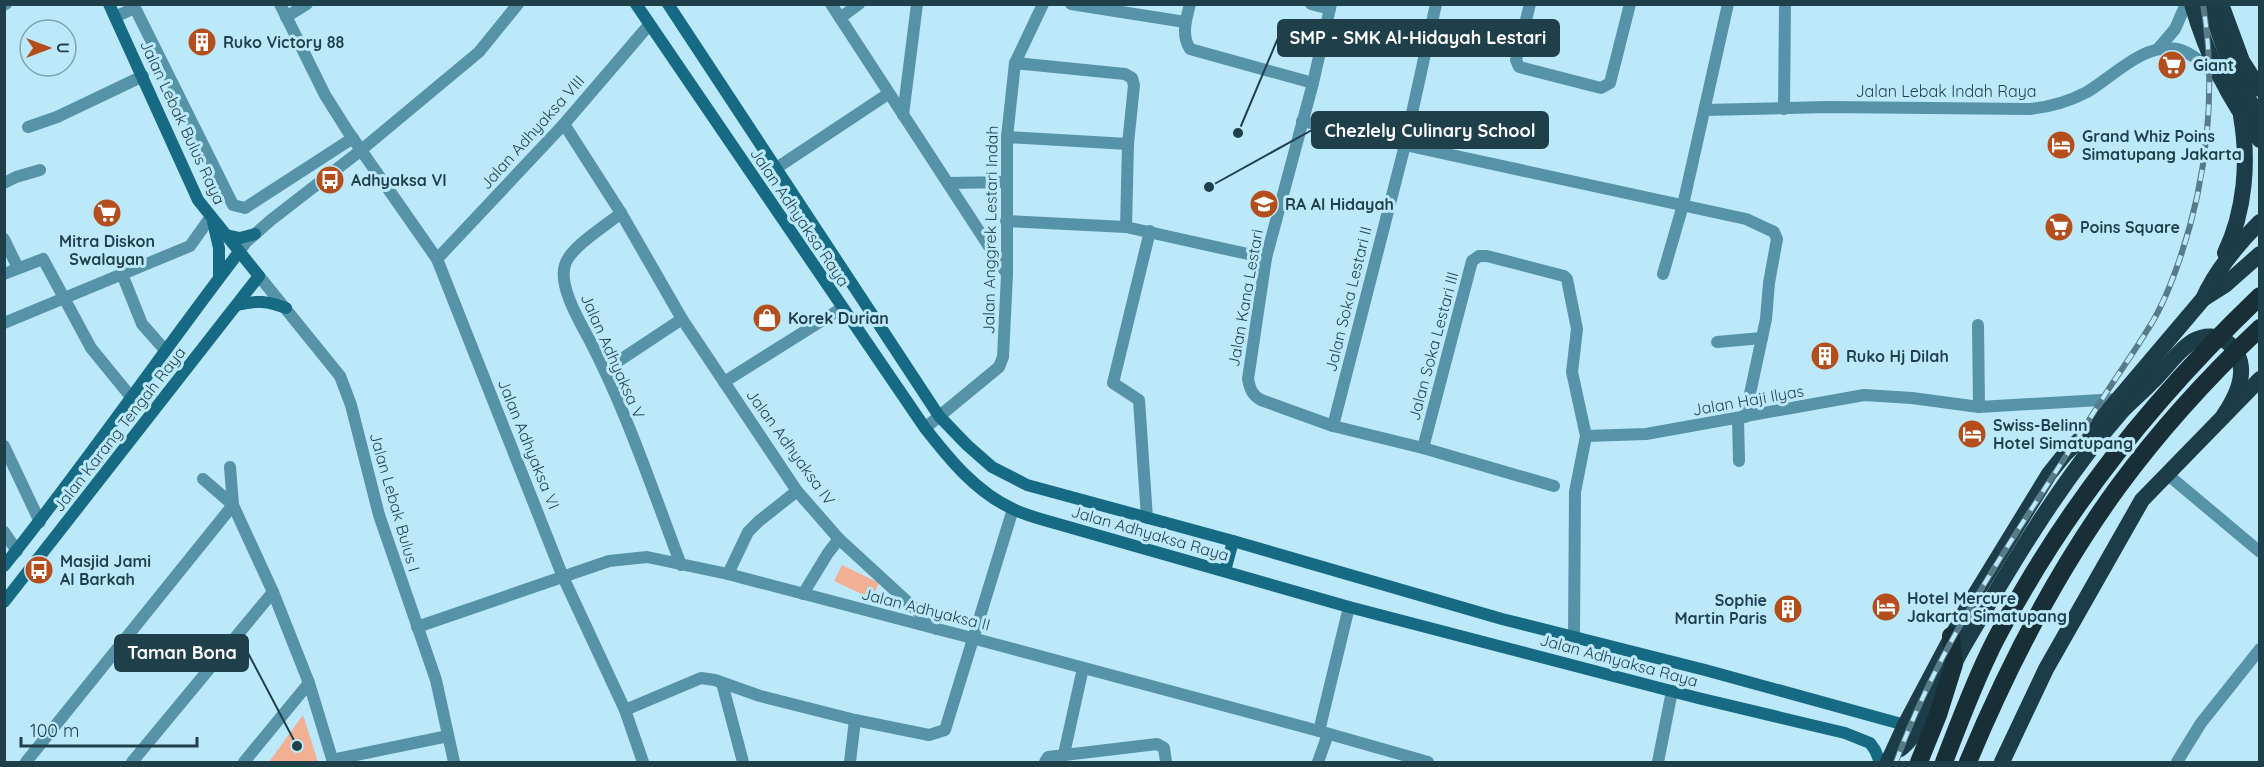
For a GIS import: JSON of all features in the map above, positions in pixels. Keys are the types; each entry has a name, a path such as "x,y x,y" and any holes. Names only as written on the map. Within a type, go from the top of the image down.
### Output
{"highway":[{"path":"2192,4 2199,28 2225,86 2241,116 2259,140"},
{"path":"2210,4 2217,32 2232,69 2259,118"},
{"path":"2221,4 2242,61 2259,90"},
{"path":"1887,760 1904,746 1922,720 1986,607 2049,507 2120,404 2203,299 2233,233 2243,190 2245,159 2241,116"},
{"path":"2212,279 2243,238 2259,222"},
{"path":"2203,299 2225,285 2259,254"},
{"path":"1944,762 1999,633 2051,544 2098,474 2187,368 2259,296"},
{"path":"2186,347 2191,313"},
{"path":"1968,762 2020,648 2092,523 2155,439 2203,384 2259,328"},
{"path":"1887,760 1951,636 2013,530 2049,474 2065,454 2103,417 2186,347 2202,338 2216,337 2226,341 2237,352 2241,364 2240,382 2236,395 2224,415"},
{"path":"2001,762 2046,669 2142,500 2259,380"},
{"path":"1919,762 1938,715 1954,664 1951,636"}],"main road":[{"name":"Jalan Lebak Bulus Raya","path":"109,4 198,200 259,276"},
{"name":"Jalan Adhyaksa Raya","path":"636,4 925,428 954,466 989,495 1013,509 1348,606 1860,738 1869,743 1887,760"},
{"name":"Jalan Adhyaksa Raya","path":"668,4 939,416 992,467 1027,485 1233,541 1502,619 1706,670 1905,725"},
{"path":"211,219 219,248 219,278"},
{"path":"226,235 240,237 255,234"},
{"name":"Jalan Karang Tengah Raya","path":"4,566 40,522 239,252"},
{"name":"Jalan Karang Tengah Raya","path":"4,602 259,276"},
{"path":"237,305 254,301 270,302 286,308"},
{"path":"1224,571 1233,541"}],"street":[{"name":"Jalan Adhyaksa VI","path":"279,4 325,95 360,152 437,259 563,577 625,710 643,762"},
{"path":"286,17 307,4"},
{"path":"239,252 255,234 360,152 479,52 518,4"},
{"path":"831,4 1007,274"},
{"path":"840,18 859,4"},
{"path":"903,115 916,4"},
{"name":"Jalan Anggrek Lestari Indah","path":"925,428 999,367 1003,357 1007,274 1007,137 1014,63 1043,4"},
{"path":"1071,4 1118,8 1185,22"},
{"path":"1190,4 1185,22 1185,41 1190,49 1313,83"},
{"path":"1311,4 1331,7"},
{"name":"Jalan Soka Lestari II","path":"1333,426 1405,145 1436,4"},
{"path":"1530,4 1516,60 1519,67 1601,88 1610,83 1630,4"},
{"path":"1663,274 1683,205 1728,4"},
{"path":"1784,109 1785,4"},
{"name":"Jalan Lebak Indah Raya","path":"1705,110 1827,107 1980,115 2063,103 2086,92 2145,53 2158,49 2175,28 2186,4"},
{"name":"Jalan Kana Lestari","path":"1331,7 1266,258 1248,380 1254,396 1261,400 1333,426"},
{"path":"115,17 133,9 136,10 233,205 245,208 353,138"},
{"name":"Jalan Adhyaksa VIII","path":"437,259 564,124 649,25"},
{"path":"2158,49 2178,49 2192,56 2225,86"},
{"path":"1014,63 1125,74 1132,78 1134,85 1128,144 1126,227"},
{"path":"28,127 57,117 143,76"},
{"path":"775,169 888,94"},
{"path":"1302,121 1746,219 1774,232 1777,239 1762,338 1742,418 1739,461"},
{"name":"Jalan Adhyaksa IV","path":"564,124 621,213 682,319 797,490 839,539 938,629"},
{"path":"1007,137 1128,144"},
{"path":"4,183 40,170"},
{"path":"948,183 1006,182"},
{"name":"Jalan Adhyaksa V","path":"621,213 572,252 565,265 564,280 573,310 604,370 681,565"},
{"path":"4,323 190,246 211,219"},
{"path":"1006,221 1126,227 1266,258"},
{"path":"1147,518 1138,400 1113,383 1150,231"},
{"path":"4,239 18,268"},
{"name":"Jalan Soka Lestari III","path":"1423,448 1472,261 1479,256 1531,267 1568,279 1577,329 1572,372 1586,436"},
{"path":"4,274 43,259 91,348 131,397"},
{"path":"122,274 142,324 165,350"},
{"name":"Jalan Lebak Bulus I","path":"259,276 340,376 351,405 379,515 436,680 454,762"},
{"name":"Jalan Adhyaksa IV","path":"724,382 842,308"},
{"path":"604,370 682,319"},
{"path":"1978,325 1979,407"},
{"path":"1717,342 1762,338"},
{"name":"Jalan Haji Ilyas","path":"1586,436 1646,434 1864,395 1912,398 1979,407 2120,404"},
{"path":"1333,426 1423,448 1554,486"},
{"path":"1574,637 1575,492 1586,436"},
{"path":"4,446 40,522"},
{"path":"216,490 230,473 233,505 273,592 309,683 333,761 448,736"},
{"path":"2167,474 2259,552"},
{"path":"203,480 233,505"},
{"path":"728,574 748,532 797,490"},
{"path":"26,762 233,505"},
{"path":"625,710 701,678 760,696 855,720 929,735 945,730 1013,509"},
{"path":"4,532 17,551"},
{"path":"803,594 828,552 839,539"},
{"name":"Jalan Adhyaksa II","path":"417,627 609,561 647,557 728,574 938,629 1428,762"},
{"path":"132,762 273,592"},
{"path":"1318,762 1348,606"},
{"path":"2177,762 2201,723 2259,649"},
{"path":"1064,754 1083,668"},
{"path":"244,762 309,683"},
{"path":"722,683 743,762"},
{"path":"1658,762 1672,691"},
{"path":"850,762 855,720"},
{"path":"1045,762 1047,757 1064,754 1157,744 1164,748 1166,762"}],"shaded area":[{"path":"842,565 879,583 872,599 834,581"},
{"path":"303,715 318,762 269,762"}],"railway":[{"path":"1896,762 1915,714 1962,621 2016,532 2157,314 2169,289 2196,201 2207,136 2209,69 2203,4"}],"place":[{"name":"Ruko Victory 88","path":"202,42"},
{"name":"Giant","path":"2172,65"},
{"name":"SMP - SMK Al-Hidayah Lestari","path":"1238,133"},
{"name":"Grand Whiz Poins Simatupang Jakarta","path":"2061,145"},
{"name":"Adhyaksa VI","path":"330,180"},
{"name":"Chezlely Culinary School","path":"1209,187"},
{"name":"RA Al Hidayah","path":"1264,204"},
{"name":"Mitra Diskon Swalayan","path":"107,213"},
{"name":"Poins Square","path":"2059,227"},
{"name":"Korek Durian","path":"767,318"},
{"name":"Ruko Hj Dilah","path":"1825,356"},
{"name":"Swiss-Belinn Hotel Simatupang","path":"1972,434"},
{"name":"Masjid Jami Al Barkah","path":"39,570"},
{"name":"Hotel Mercure Jakarta Simatupang","path":"1886,607"},
{"name":"Sophie Martin Paris","path":"1788,609"},
{"name":"Taman Bona","path":"297,746"}]}
